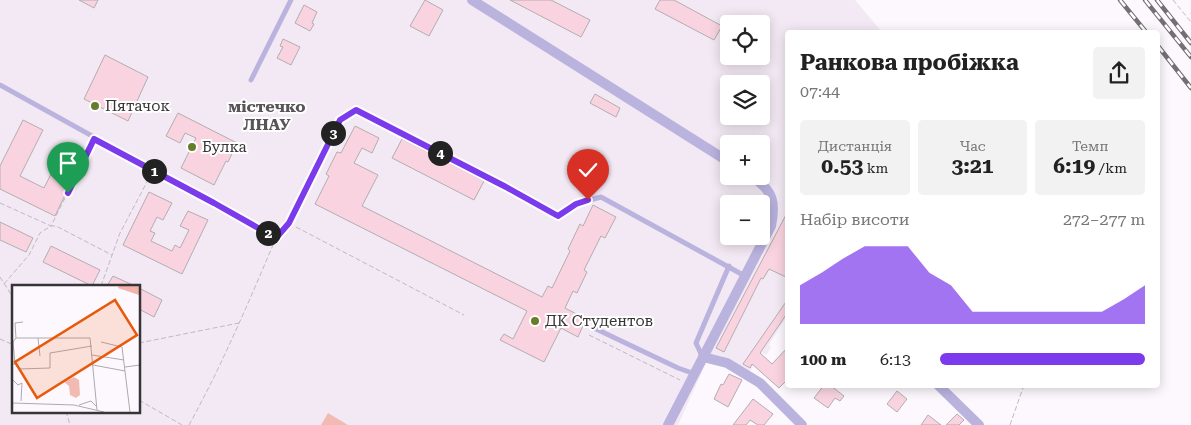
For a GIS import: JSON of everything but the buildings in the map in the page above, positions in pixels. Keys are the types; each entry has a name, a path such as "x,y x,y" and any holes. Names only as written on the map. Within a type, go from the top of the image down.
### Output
{"street":[{"path":"472,0 720,156"},
{"path":"668,425 771,226 774,212 772,196 763,185"},
{"path":"703,357 727,363 760,384 802,425"},
{"path":"941,388 979,425"}],"lane":[{"path":"251,80 291,0"},
{"path":"0,85 94,139 276,238 289,223 340,120 356,110 506,187 558,216 576,204 601,197 745,276"},
{"path":"703,357 696,343 729,266"},
{"path":"594,328 678,368 695,374"}],"path":[{"path":"1173,0 1191,22"},
{"path":"4,284 29,255 40,233 52,226 94,139"},
{"path":"101,285 120,233 148,180"},
{"path":"0,203 52,226 56,226 112,256"},
{"path":"289,223 464,315"},
{"path":"189,425 240,323 276,238"},
{"path":"0,277 12,296"},
{"path":"140,343 240,323"},
{"path":"589,335 690,385"},
{"path":"0,339 12,344"},
{"path":"1010,425 1023,388"},
{"path":"140,401 182,425"},
{"path":"66,412 70,425"}],"shaded area":[{"path":"0,0 855,0 880,30 785,30 785,319 769,345 771,348 766,355 762,353 750,371 710,354 678,425 0,425"},
{"path":"328,413 348,425 321,425"}],"railway":[{"path":"1120,0 1144,30"},
{"path":"1145,0 1191,57"},
{"path":"1157,0 1191,43"},
{"path":"1160,49 1191,88"}],"place":[{"name":"Пятачок","path":"95,106"},
{"name":"Булка","path":"192,147"},
{"name":"ДК Студентов","path":"535,321"}],"district":[{"name":"містечко ЛНАУ","path":"267,115"}],"route":[{"path":"68,193 94,139 276,238 289,223 340,120 356,110 506,187 558,216 576,204 588,200"}]}
